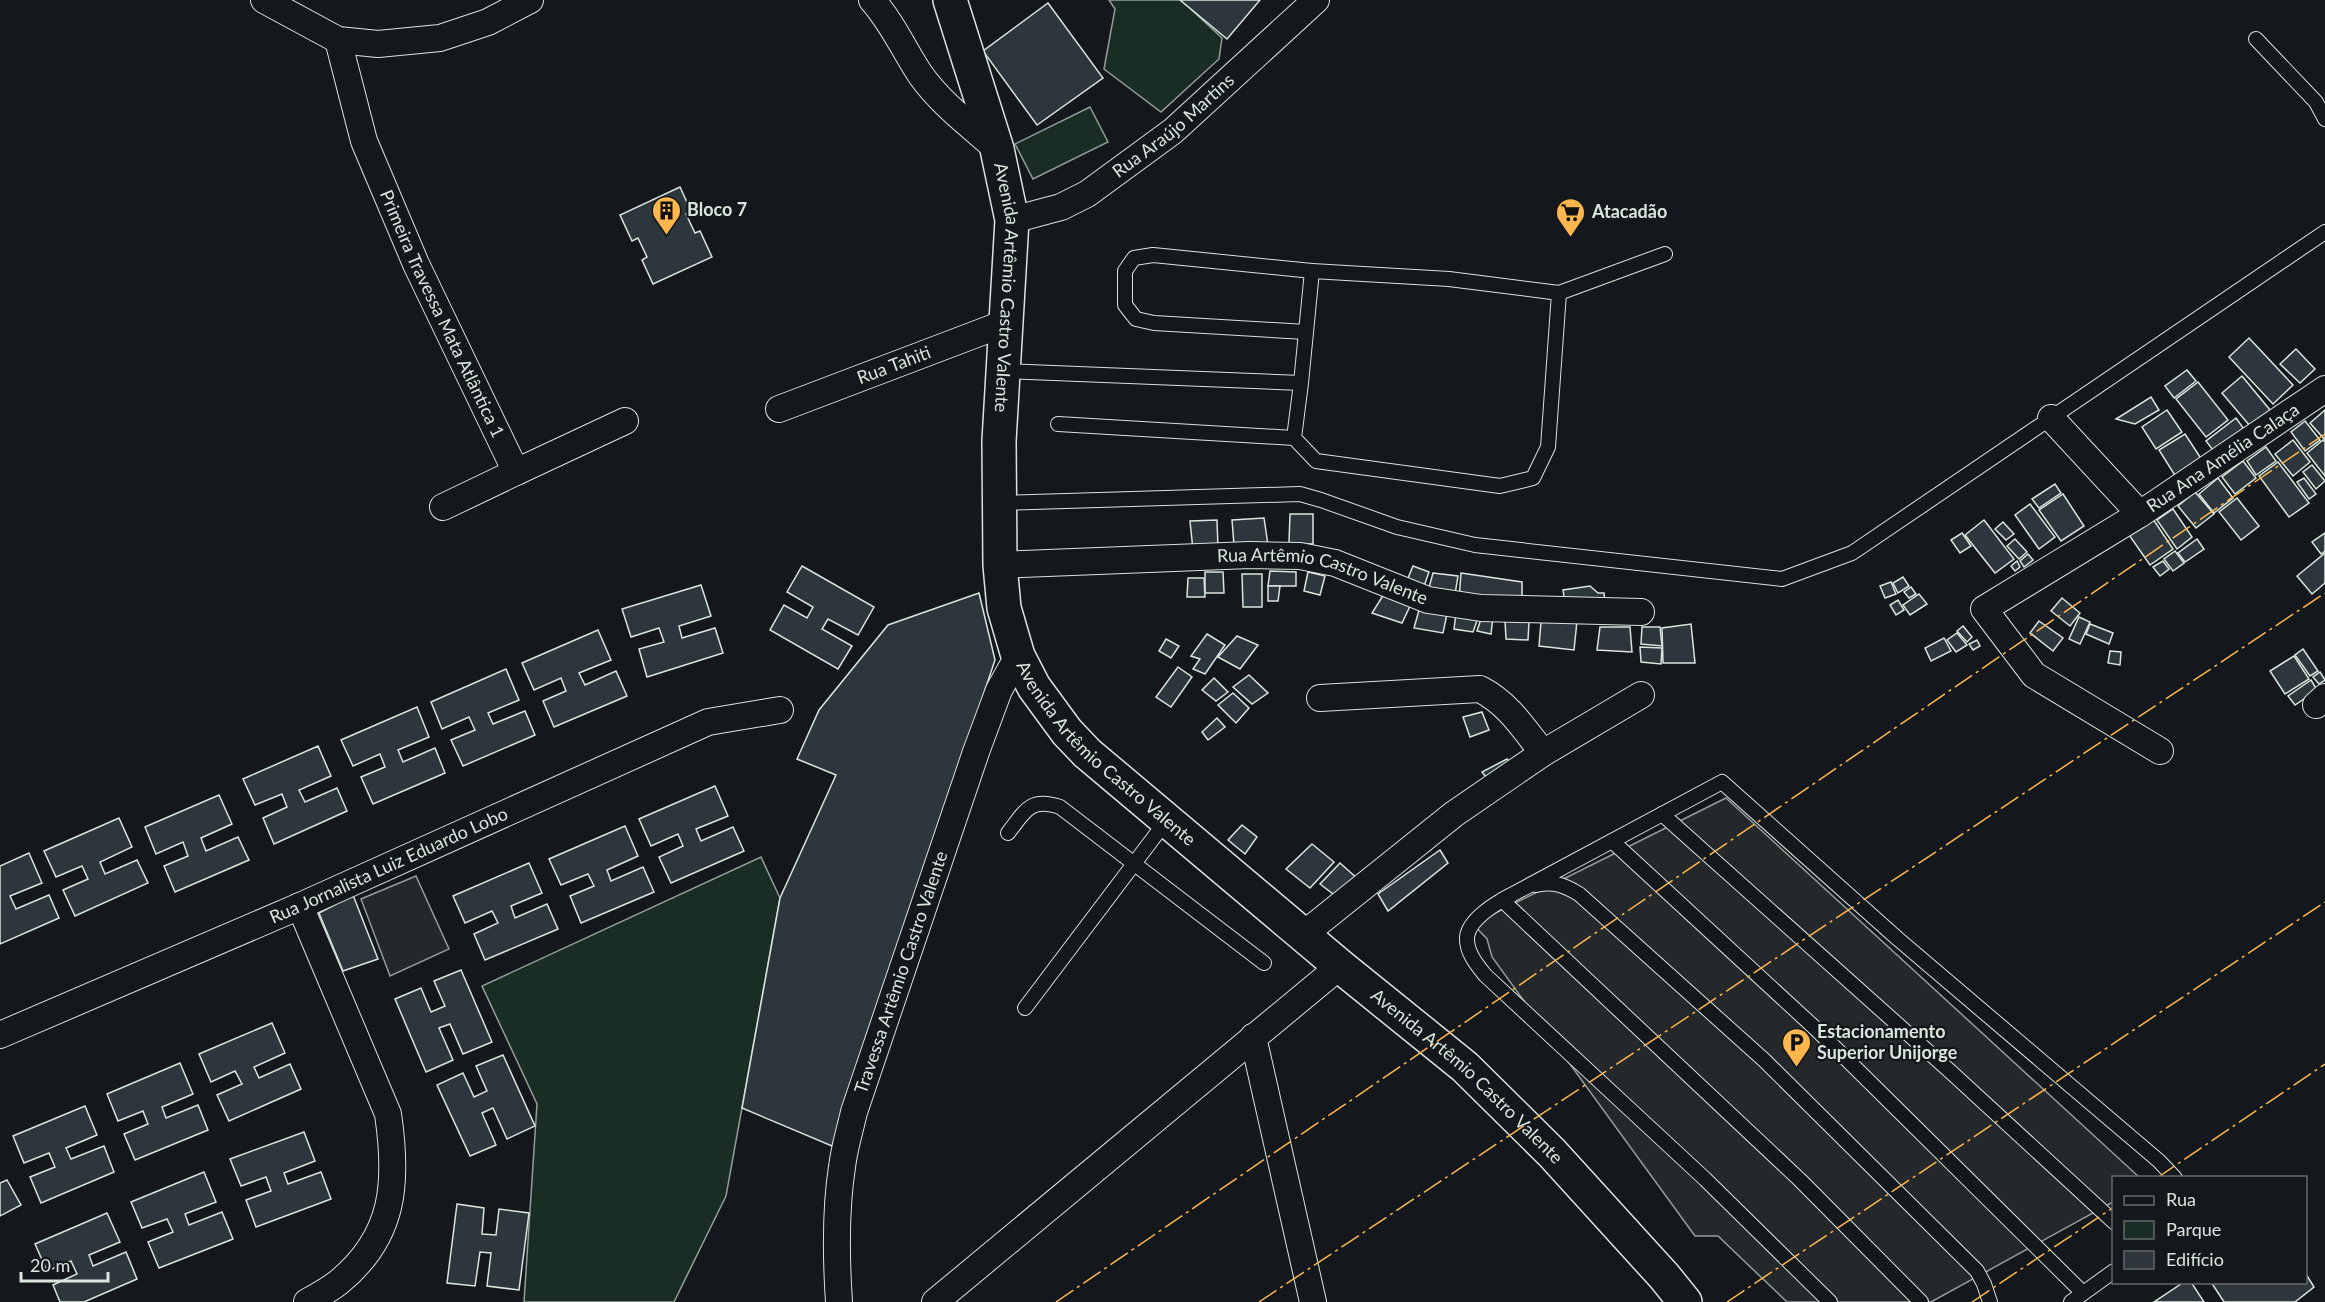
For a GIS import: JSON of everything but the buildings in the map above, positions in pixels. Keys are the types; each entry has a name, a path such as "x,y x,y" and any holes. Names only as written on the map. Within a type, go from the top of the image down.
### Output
{"main road":[{"name":"Avenida Artêmio Castro Valente","path":"950,0 997,149 1012,220 1008,322 999,441 1000,565 1004,608 1018,656 1034,687 1067,732 1087,753 1340,966 1465,1067 1552,1153 1664,1276 1684,1302"}],"street":[{"path":"264,0 338,40 378,44 440,38 488,22 530,0"},
{"path":"872,0 883,12 921,75 943,100 997,149"},
{"name":"Rua Araújo Martins","path":"1012,220 1061,207 1087,194 1173,131 1316,0"},
{"name":"Primeira Travessa Mata Atlântica 1","path":"338,40 364,141 416,264 516,472"},
{"name":"Rua Tahiti","path":"779,409 1008,322"},
{"name":"Rua Ana Amélia Calaça","path":"2051,418 2140,513 2325,389"},
{"path":"443,507 625,421"},
{"path":"2140,513 1984,609 2034,675 2160,751"},
{"name":"Rua Artêmio Castro Valente","path":"1000,565 1250,555 1300,556 1335,563 1428,600 1481,608 1641,612"},
{"name":"Travessa Artêmio Castro Valente","path":"839,1302 836,1251 837,1210 842,1166 854,1112 976,752 999,690 1018,656"},
{"path":"1320,698 1480,689 1496,697 1510,710 1543,753"},
{"path":"1303,935 1454,814 1543,753 1641,695"},
{"name":"Rua Jornalista Luiz Eduardo Lobo","path":"0,1035 300,906 708,722 780,710"},
{"path":"300,906 388,1114 394,1149 394,1180 387,1214 369,1251 338,1282 307,1302"},
{"path":"935,1302 1340,966"},
{"path":"1253,1037 1313,1302"}],"lane":[{"path":"2256,39 2316,102 2325,119"},
{"path":"999,503 1300,494 1396,527 1475,545 1782,579 1852,553 2325,232"},
{"path":"1306,332 1154,324 1136,319 1125,305 1125,271 1134,258 1153,255 1312,271 1449,279 1559,293 1665,254"},
{"path":"1294,438 1312,271"},
{"path":"1058,424 1294,438 1316,461 1500,486 1533,478 1548,447 1559,293"},
{"path":"1004,371 1301,382"},
{"path":"1830,1302 1705,1179 1485,975 1472,958 1467,937 1473,924 1502,900 1722,782 1898,939 2160,1161 2173,1176"},
{"path":"1008,833 1028,808 1036,804 1048,803 1060,807 1264,963"},
{"path":"1662,814 1952,1073 2112,1220"},
{"path":"1025,1008 1167,820"},
{"path":"1612,841 1815,1028 2083,1293"},
{"path":"1502,900 1529,887 1548,882 1563,884 1579,894 1764,1060 1969,1263 1977,1271 1990,1302"},
{"path":"1502,900 1792,1172 1921,1302"},
{"path":"2071,1302 2112,1272"}],"green space":[{"path":"1109,0 1181,0 1222,38 1219,59 1161,112 1104,69 1115,9"},
{"path":"1090,107 1108,142 1033,179 1015,144"},
{"path":"761,857 780,898 726,1196 674,1302 524,1302 537,1104 482,986"}],"shaded area":[{"name":"Estacionamento Superior Unijorge","path":"1726,798 2138,1176 2112,1176 2112,1203 1931,1302 1787,1302 1718,1236 1695,1236 1492,957 1487,939 1473,924"},
{"path":"416,876 449,949 390,976 361,899"}],"power":[{"path":"1056,1302 2325,434"},
{"path":"1259,1302 2325,593"},
{"path":"1727,1302 2325,902"},
{"path":"2160,1176 2325,1064"},
{"path":"1972,1302 2112,1208"}],"place":[{"name":"Bloco 7","path":"666,236"},
{"name":"Atacadão","path":"1571,238"},
{"name":"Estacionamento Superior Unijorge","path":"1796,1068"}]}
